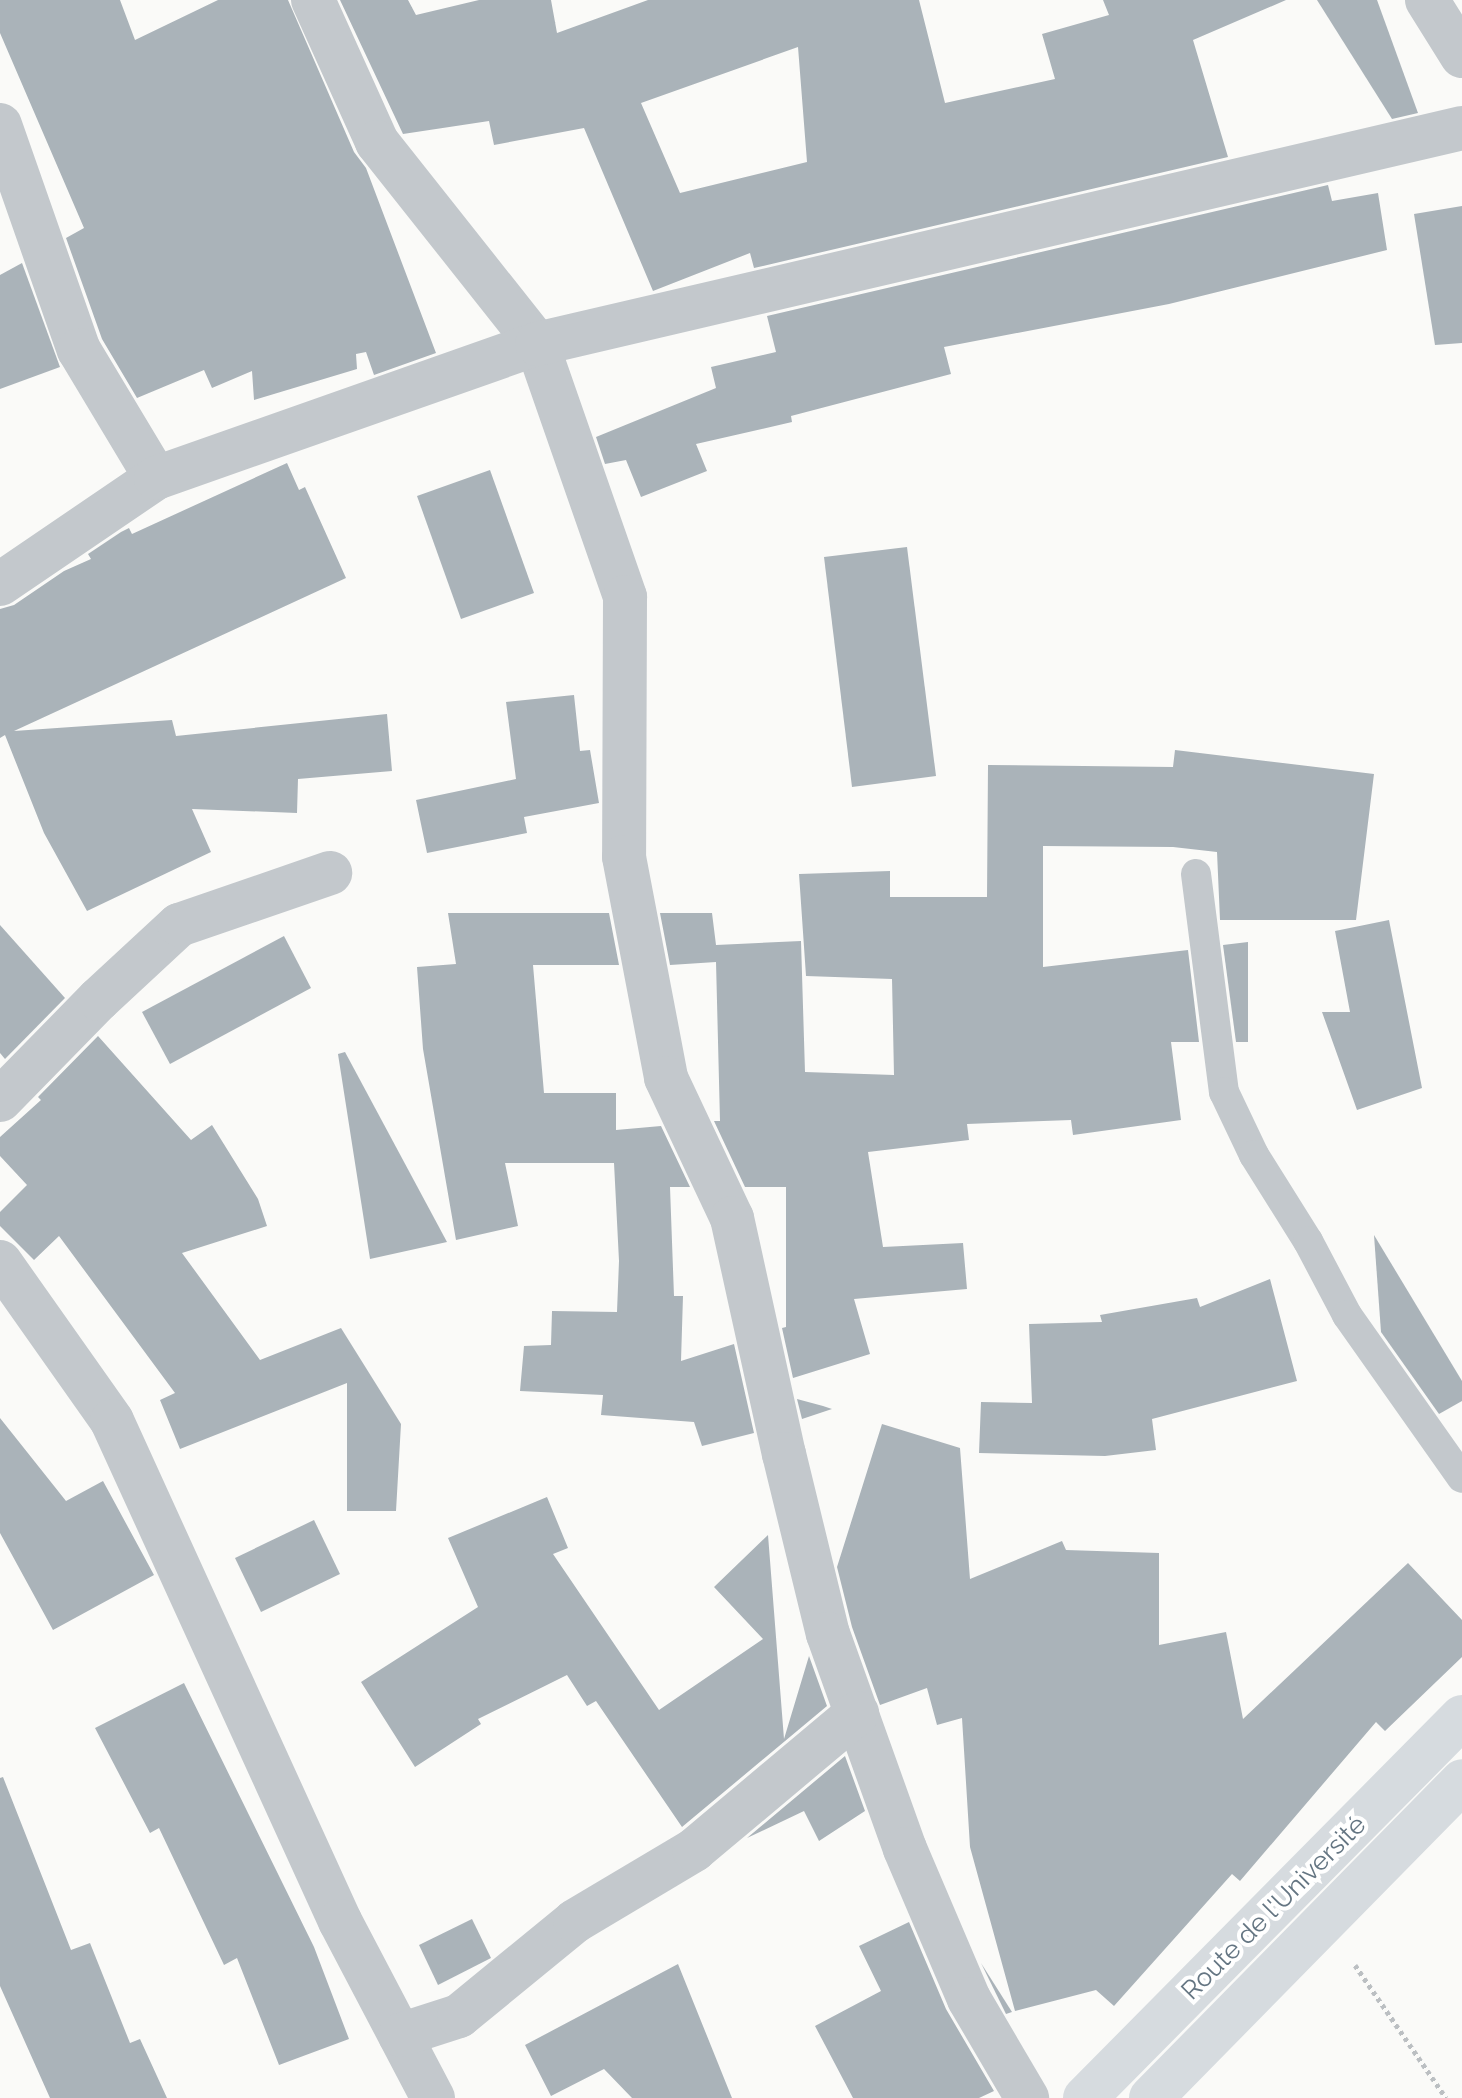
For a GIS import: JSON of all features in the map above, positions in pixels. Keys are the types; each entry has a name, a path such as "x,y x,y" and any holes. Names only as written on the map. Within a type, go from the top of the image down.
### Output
{"main road":[{"name":"Route de l'Université","path":"1085,2098 1462,1717"},
{"name":"Route de l'Université","path":"1151,2098 1462,1781"}],"street":[{"path":"313,0 377,142 537,344 625,597 624,857 666,1078 732,1218 828,1634 905,1849 969,1999 1027,2098"},
{"path":"1427,0 1462,56"},
{"path":"0,125 79,350 156,478"},
{"path":"0,584 156,478 537,344 1462,128"},
{"path":"0,1100 99,999 179,925 330,873"},
{"path":"0,1262 112,1421 340,1921 433,2098"},
{"path":"400,2035 459,2016 575,1921 694,1850 857,1713"}],"lane":[{"path":"1196,874 1224,1092 1254,1155 1308,1241 1347,1315 1462,1478"}],"path":[{"path":"1325,1921 1446,2098"}],"building":[{"path":"0,0 120,0 135,40 218,0 288,0 354,152 366,168 436,353 374,375 366,352 356,354 357,369 254,400 252,371 212,388 204,370 137,398 102,339 66,238 84,228 0,33"},
{"path":"340,0 408,0 416,15 479,0 551,0 557,33 648,0 919,0 945,103 1055,79 1042,34 1109,15 1103,0 1286,0 1193,40 1228,157 754,268 750,253 653,291 584,128 494,145 489,121 403,134","holes":["798,47 807,162 680,193 641,103"]},
{"path":"1317,0 1377,0 1418,113 1392,119"},
{"path":"1328,185 1332,201 1378,193 1387,250 1169,304 944,347 951,374 791,416 792,422 696,444 707,471 641,497 626,460 605,464 596,437 716,388 711,367 776,352 767,316"},
{"path":"1462,206 1462,343 1435,345 1414,214"},
{"path":"22,263 60,367 0,389 0,275"},
{"path":"287,463 299,490 305,487 346,578 14,731 172,720 176,736 387,714 392,771 298,779 297,813 192,809 211,852 87,911 44,833 5,735 0,738 0,609 14,605 64,571 91,559 88,554 121,532 129,528 132,534"},
{"path":"490,470 534,593 461,619 417,496"},
{"path":"907,547 936,776 852,787 824,557"},
{"path":"574,695 580,751 590,750 599,803 524,817 527,833 427,853 416,800 516,779 506,702"},
{"path":"1175,750 1374,774 1356,920 1220,920 1217,852 1173,847 1043,846 1043,967 1188,950 1199,1042 1171,1042 1181,1120 1073,1135 1071,1120 967,1124 969,1140 868,1152 883,1247 963,1243 967,1289 854,1299 870,1354 793,1378 782,1328 786,1327 786,1187 745,1187 714,1121 720,1121 716,962 670,965 660,913 712,913 716,945 801,941 805,1072 894,1075 892,979 806,976 799,874 890,871 890,897 987,897 988,765 1173,767"},
{"path":"448,913 609,913 619,965 533,965 544,1093 616,1093 616,1130 661,1126 690,1187 670,1187 674,1296 683,1296 681,1361 734,1344 754,1433 702,1446 694,1422 601,1415 603,1395 520,1391 524,1346 551,1345 552,1311 617,1312 619,1261 614,1163 505,1163 518,1226 456,1240 423,1049 417,967 456,964"},
{"path":"1389,920 1422,1088 1357,1110 1322,1012 1350,1012 1335,931"},
{"path":"0,925 65,998 5,1059 0,1053"},
{"path":"284,936 311,988 170,1064 142,1012"},
{"path":"1248,942 1248,1042 1236,1042 1223,945"},
{"path":"98,1036 191,1140 212,1125 258,1199 267,1226 182,1253 260,1360 341,1328 401,1424 396,1511 347,1511 347,1383 180,1449 160,1400 175,1393 59,1236 34,1260 0,1226 0,1212 27,1185 0,1156 0,1137 41,1100 38,1097"},
{"path":"345,1052 447,1242 370,1259 338,1054"},
{"path":"1374,1235 1462,1381 1462,1401 1439,1414 1381,1332"},
{"path":"1270,1279 1297,1381 1152,1419 1156,1450 1105,1456 979,1453 981,1402 1032,1403 1029,1324 1102,1322 1100,1315 1197,1298 1200,1307"},
{"path":"797,1399 823,1406 832,1409 802,1419"},
{"path":"0,1418 66,1501 103,1481 154,1575 53,1630 0,1533"},
{"path":"882,1424 960,1448 970,1579 1062,1541 1066,1550 1159,1553 1159,1645 1226,1632 1243,1719 1408,1563 1462,1620 1462,1657 1385,1731 1376,1722 1240,1881 1232,1874 1114,2006 1096,1990 1015,2011 970,1847 962,1718 937,1725 927,1688 880,1705 852,1627 837,1567"},
{"path":"547,1497 568,1548 553,1554 659,1710 763,1639 714,1587 768,1535 784,1739 809,1656 827,1706 682,1827 596,1701 587,1706 567,1675 478,1719 481,1724 415,1767 361,1682 478,1607 448,1538"},
{"path":"314,1520 340,1574 261,1612 235,1558"},
{"path":"184,1683 314,1947 349,2039 279,2065 237,1958 224,1965 159,1828 150,1833 95,1728"},
{"path":"845,1756 865,1811 819,1841 804,1811 747,1838"},
{"path":"3,1777 71,1950 90,1943 130,2043 140,2039 167,2098 50,2098 0,1986 0,1778"},
{"path":"472,1919 491,1958 438,1985 419,1945"},
{"path":"909,1922 946,2009 994,2091 979,2098 853,2098 815,2026 881,1991 859,1946"},
{"path":"981,1963 1012,2012 1006,2014"},
{"path":"678,1964 732,2098 632,2098 604,2069 551,2096 525,2045"}]}
